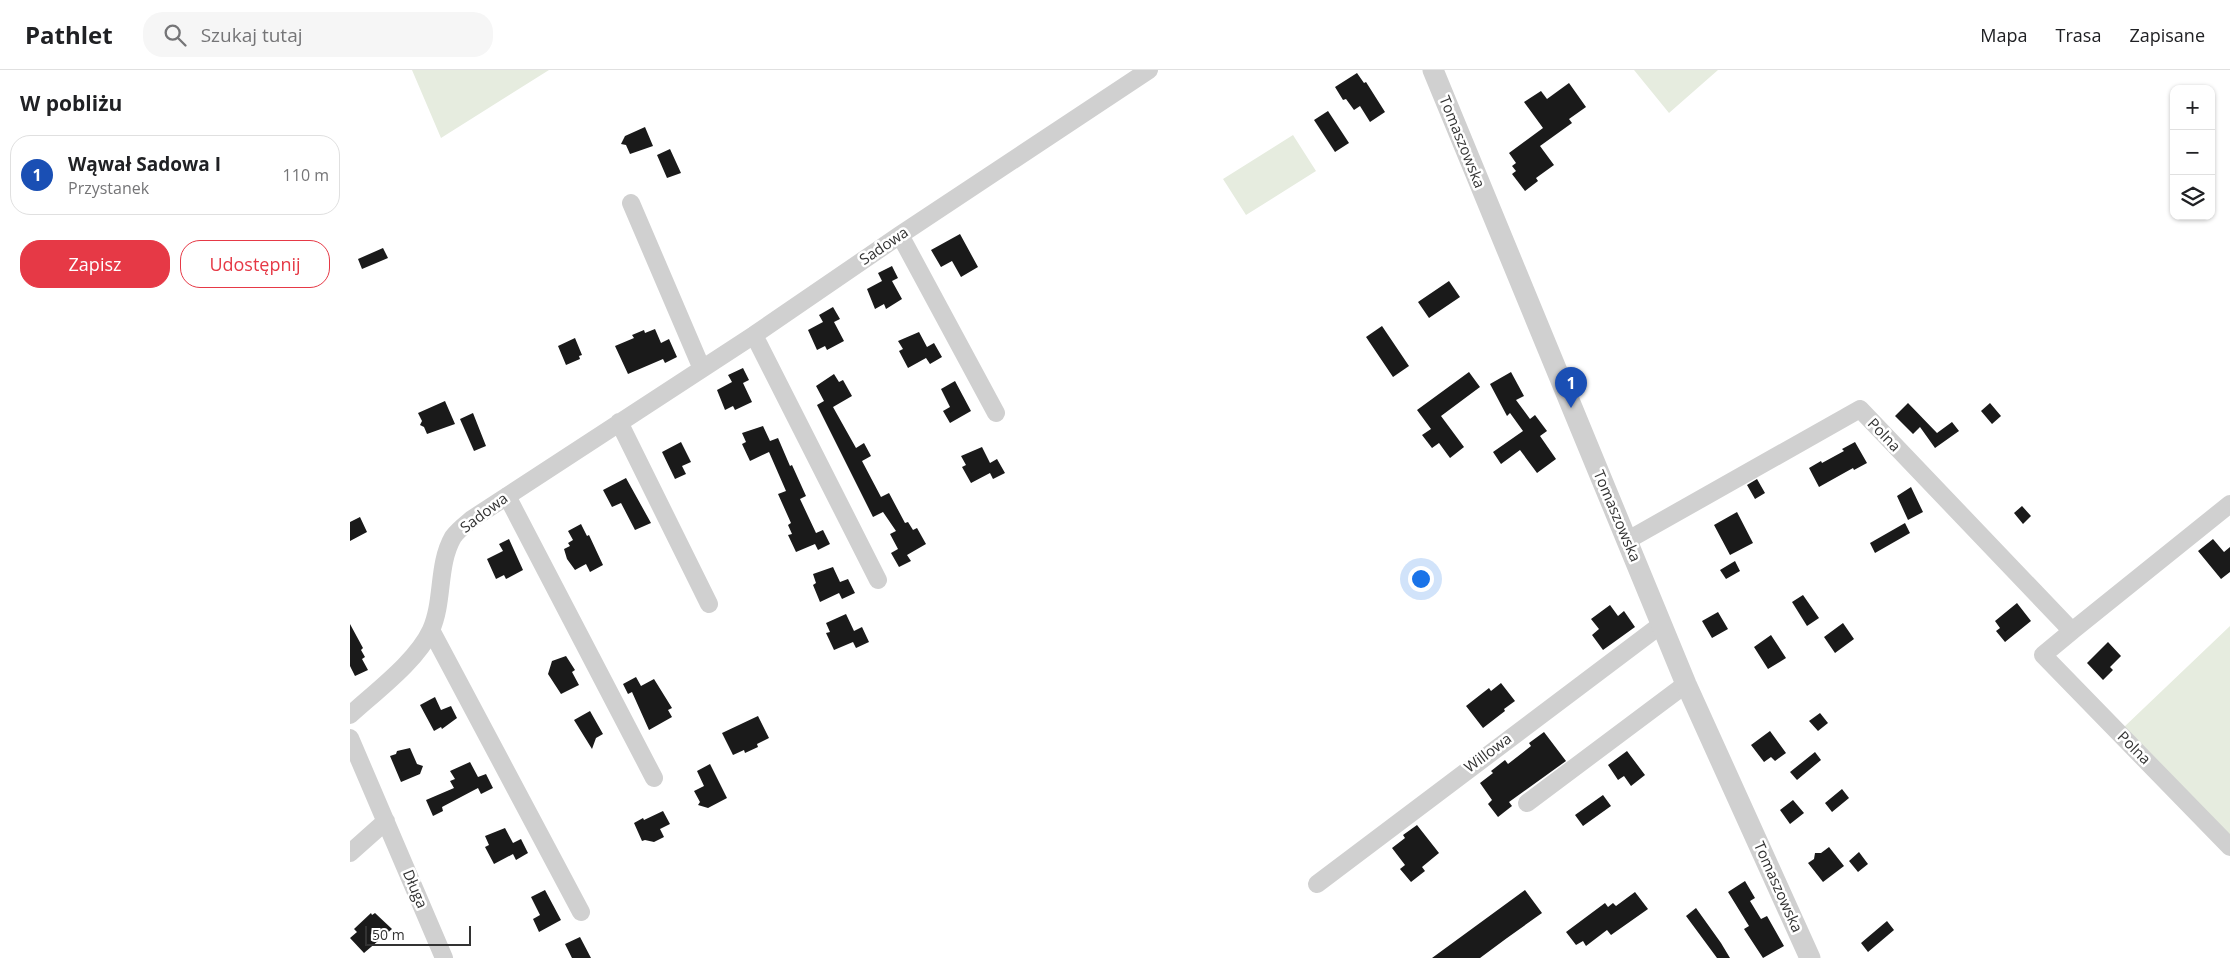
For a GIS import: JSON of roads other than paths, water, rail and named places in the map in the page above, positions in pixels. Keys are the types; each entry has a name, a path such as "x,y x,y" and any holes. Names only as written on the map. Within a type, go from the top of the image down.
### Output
{"street":[{"name":"Sadowa","path":"350,715 413,655 431,630 440,595 445,557 454,537 472,519 754,335 900,235 1149,70"},
{"name":"Tomaszowska","path":"1433,70 1686,684 1810,958"},
{"path":"631,203 702,369"},
{"path":"900,235 996,412"},
{"path":"754,335 878,580"},
{"name":"Polna","path":"1628,540 1860,409 2072,631"},
{"path":"619,422 709,604"},
{"path":"507,496 654,778"},
{"name":"Polna","path":"2230,504 2043,655 2230,847"},
{"name":"Willowa","path":"1317,884 1662,624"},
{"path":"431,630 581,912"},
{"path":"1527,803 1686,684"},
{"name":"Długa","path":"350,738 444,958"},
{"path":"350,853 386,821"}],"place":[{"name":"Wąwał Sadowa I","path":"1571,408"}]}
